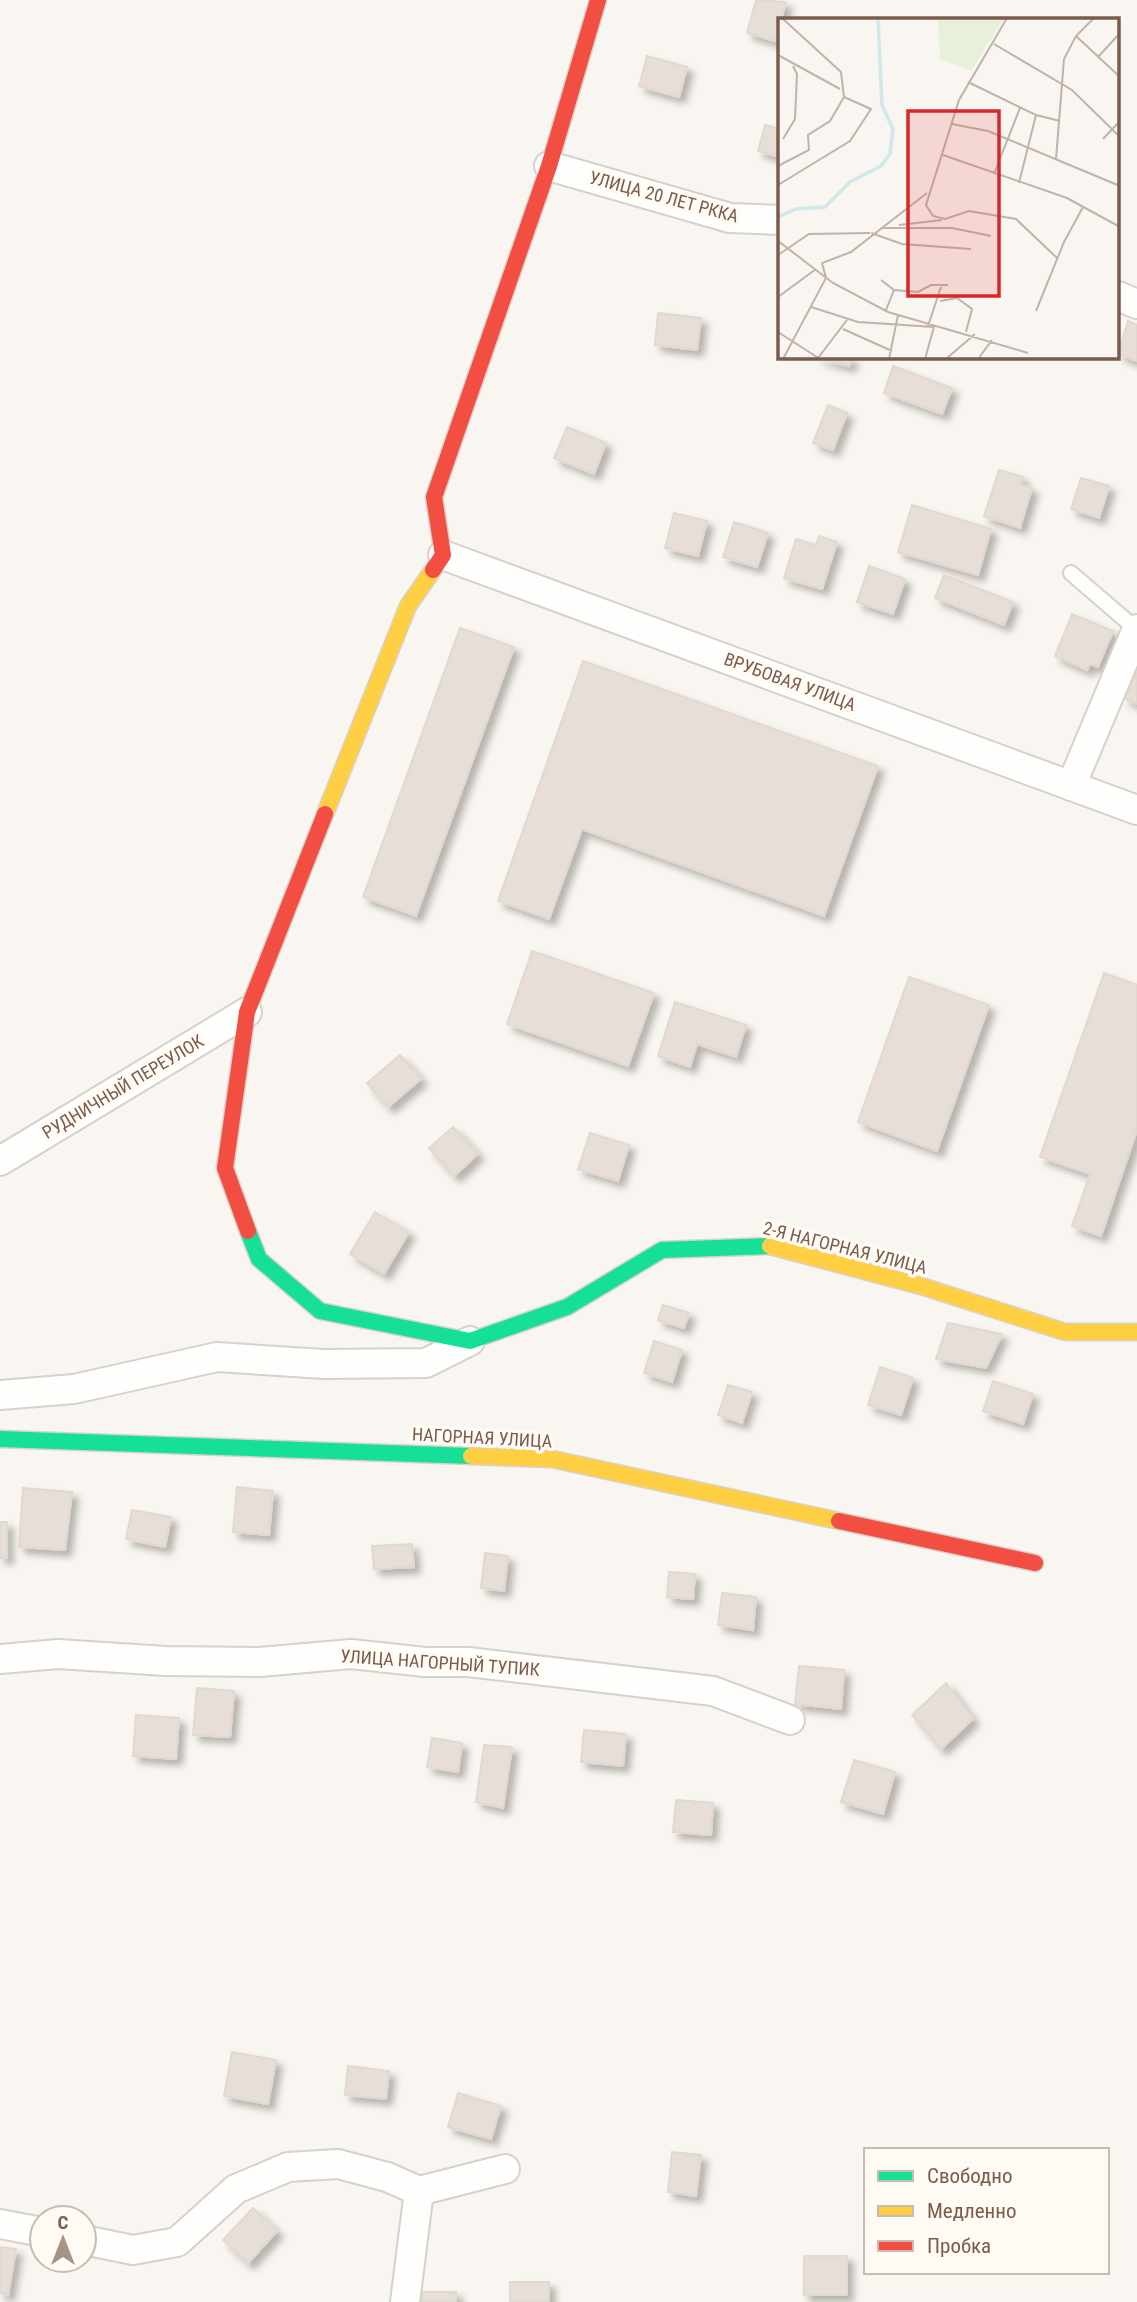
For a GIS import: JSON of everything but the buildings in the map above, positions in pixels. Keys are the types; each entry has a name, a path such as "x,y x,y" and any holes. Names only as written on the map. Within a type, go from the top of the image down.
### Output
{"street":[{"path":"470,1341 320,1311 259,1259 225,1168 247,1012 408,606 443,555 434,498 549,166 598,0"},
{"name":"УЛИЦА 20 ЛЕТ РККА","path":"549,166 730,218 778,219"},
{"path":"1120,297 1137,304"},
{"name":"ВРУБОВАЯ УЛИЦА","path":"443,555 1137,810"},
{"path":"1071,786 1137,629"},
{"name":"РУДНИЧНЫЙ ПЕРЕУЛОК","path":"0,1161 247,1012"},
{"name":"2-Я НАГОРНАЯ УЛИЦА","path":"470,1341 567,1307 662,1250 762,1244 921,1286 1065,1332 1137,1332"},
{"path":"0,1395 74,1390 217,1357 324,1364 426,1363 470,1341"},
{"name":"НАГОРНАЯ УЛИЦА","path":"0,1439 552,1459 1035,1563"},
{"name":"УЛИЦА НАГОРНЫЙ ТУПИК","path":"0,1659 58,1654 166,1661 260,1662 351,1654 425,1662 468,1662 713,1691 790,1720"},
{"path":"98,2243 133,2250 177,2242 236,2189 288,2167 338,2164 387,2177 419,2191 505,2169"},
{"path":"405,2302 419,2191"},
{"path":"0,2224 28,2229"}],"lane":[{"path":"1071,573 1137,629"}],"traffic: fast":[{"path":"248,1231 259,1259 320,1311 470,1341 567,1307 662,1250 770,1246"},
{"path":"0,1439 471,1456"}],"traffic: slow":[{"path":"325,814 408,606 433,570"},
{"path":"770,1246 921,1286 1065,1332 1137,1332"},
{"path":"471,1456 552,1459 839,1521"}],"traffic: jam":[{"path":"433,570 443,555 434,497 549,166 598,0"},
{"path":"248,1231 225,1168 247,1012 325,814"},
{"path":"839,1521 1035,1563"}]}
